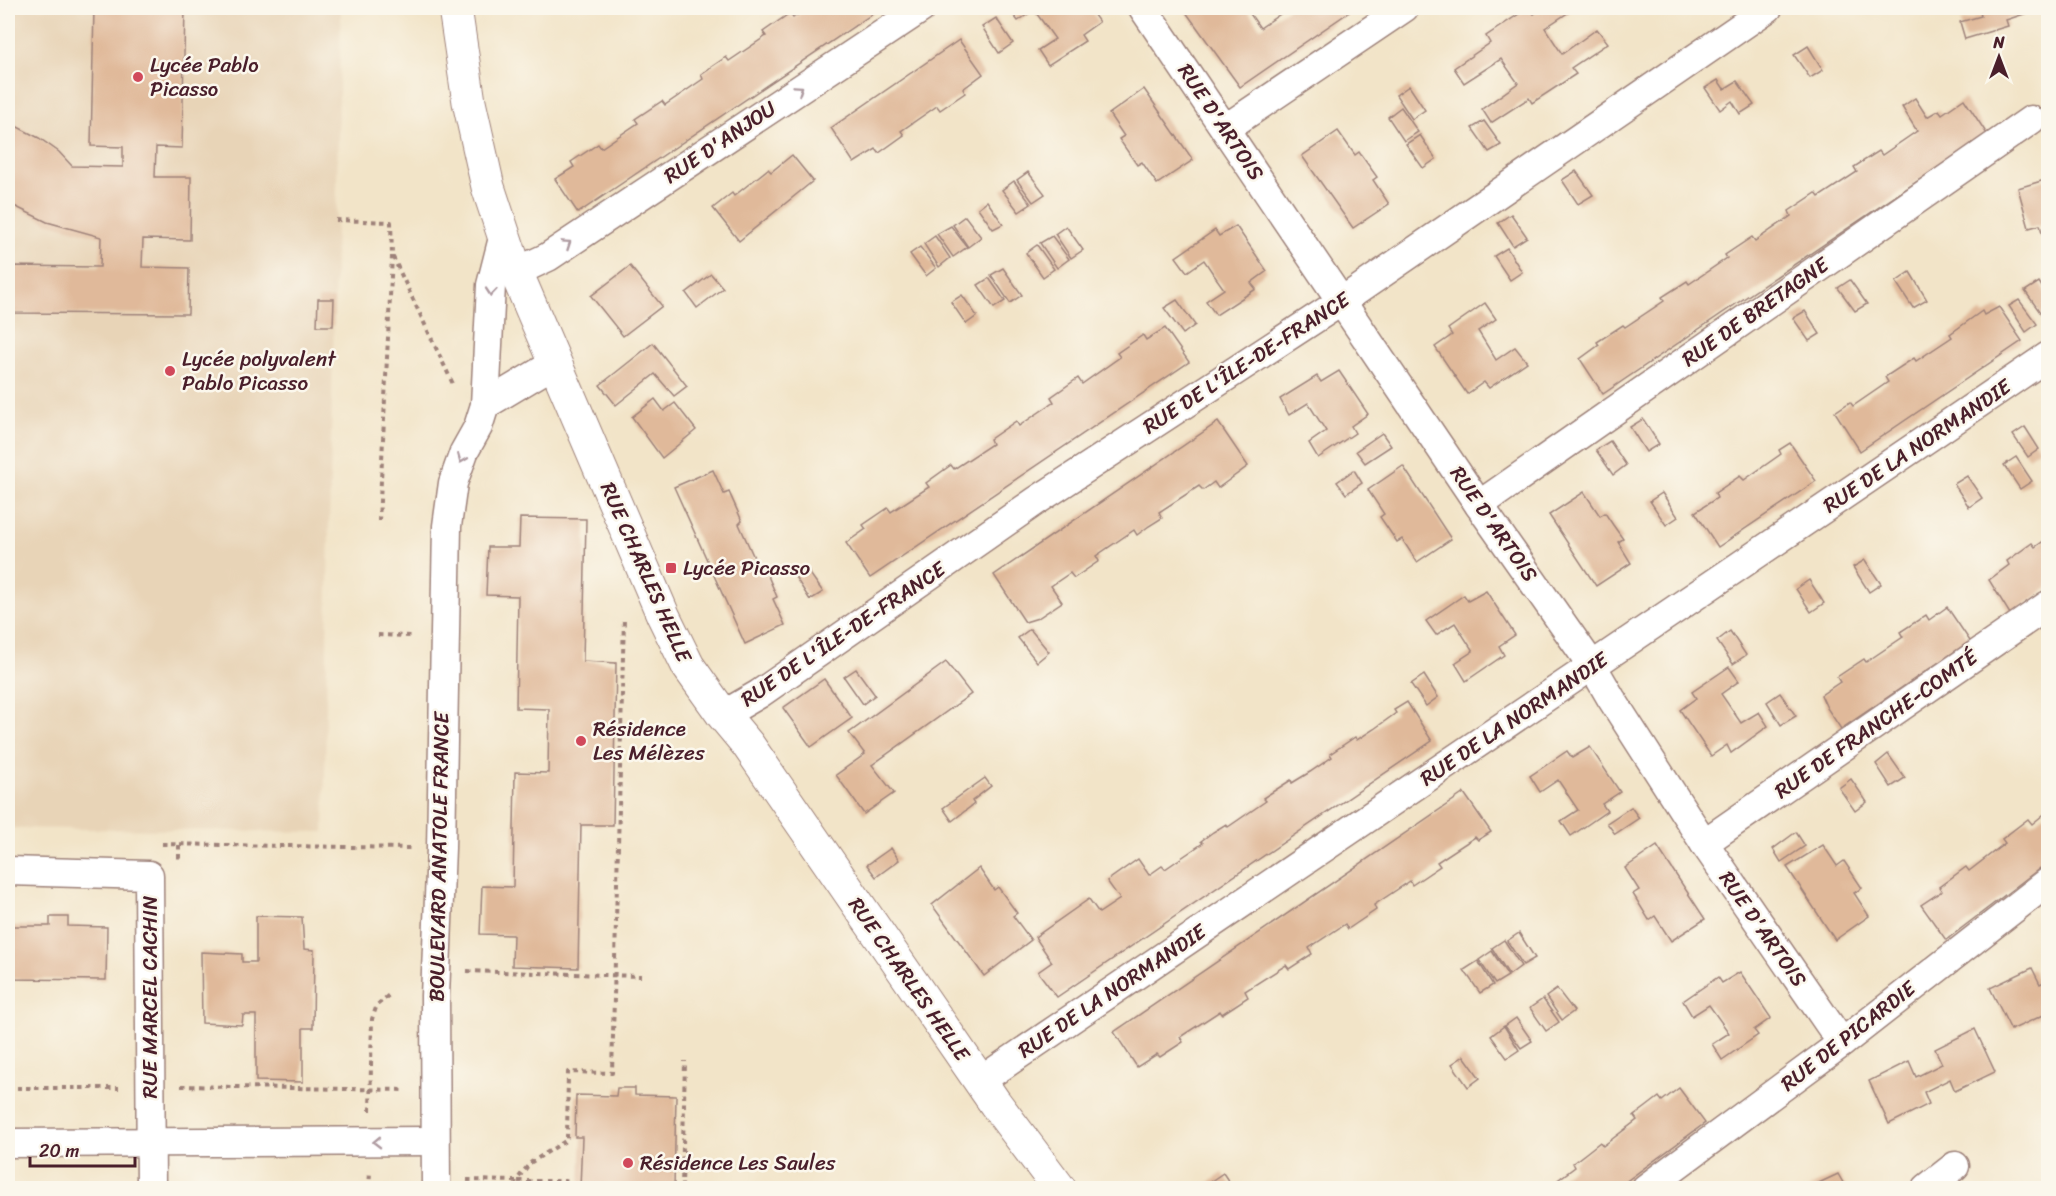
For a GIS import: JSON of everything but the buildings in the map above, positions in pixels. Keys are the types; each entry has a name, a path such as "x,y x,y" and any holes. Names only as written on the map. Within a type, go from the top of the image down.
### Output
{"street":[{"name":"RUE CHARLES HELLE","path":"455,8 469,102 488,187 516,272 651,586 688,666 748,745 980,1081 1059,1188"},
{"name":"RUE D'ANJOU","path":"516,272 548,257 922,8"},
{"name":"RUE D'ARTOIS","path":"1143,8 1479,505 1593,667 1704,843 1842,1043"},
{"path":"1226,128 1404,8"},
{"name":"RUE DE L'ÎLE-DE-FRANCE","path":"723,715 768,687 1036,501 1342,301 1768,8"},
{"name":"RUE DE BRETAGNE","path":"1479,505 2031,120"},
{"name":"BOULEVARD ANATOLE FRANCE","path":"436,1184 436,970 441,848 447,526 453,483 464,452 478,427 485,405 491,285 504,234"},
{"name":"RUE DE LA NORMANDIE","path":"980,1081 2049,357"},
{"path":"485,405 555,363"},
{"name":"RUE DE FRANCHE-COMTÉ","path":"1704,843 2049,605"},
{"name":"RUE MARCEL CACHIN","path":"8,872 149,876 151,1188"},
{"name":"RUE DE PICARDIE","path":"1646,1188 1842,1043 2049,882"},
{"path":"8,1143 435,1141"},
{"path":"1927,1188 1955,1166"}],"path":[{"path":"336,220 391,222 392,255 379,521"},
{"path":"392,255 457,392"},
{"path":"516,1188 516,1181 530,1163 567,1140 568,1072 612,1073 625,597 651,586"},
{"path":"156,844 441,848"},
{"path":"436,970 641,976"},
{"path":"369,1188 372,1019 377,1005 389,995"},
{"path":"682,1188 685,1061"},
{"path":"8,1088 180,1086 370,1088 435,1092"},
{"path":"436,1184 566,1181 563,1188"}],"shaded area":[{"name":"Lycée polyvalent Pablo Picasso","path":"8,8 341,8 324,832 8,828"}],"place":[{"name":"Lycée Pablo Picasso","path":"138,77"},
{"name":"Lycée polyvalent Pablo Picasso","path":"170,371"},
{"name":"Lycée Picasso","path":"671,568"},
{"name":"Résidence Les Mélèzes","path":"581,741"},
{"name":"Résidence Les Saules","path":"628,1163"}]}
